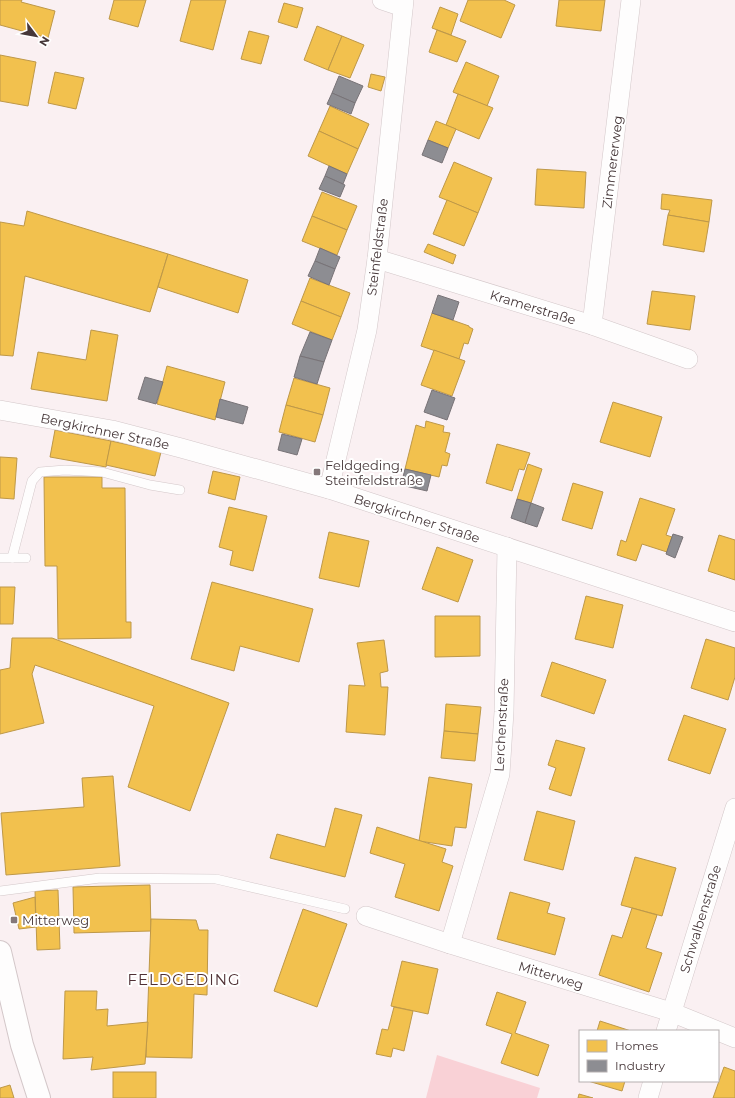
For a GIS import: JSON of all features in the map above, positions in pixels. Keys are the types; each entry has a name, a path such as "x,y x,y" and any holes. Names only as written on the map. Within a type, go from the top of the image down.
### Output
{"street":[{"path":"382,0 403,3"},
{"name":"Zimmererweg","path":"592,325 632,0"},
{"name":"Steinfeldstraße","path":"329,490 367,330 377,259 403,3"},
{"name":"Kramerstraße","path":"377,259 592,325 688,359"},
{"name":"Bergkirchner Straße","path":"0,410 112,430 329,490 735,622"},
{"name":"Lerchenstraße","path":"450,944 500,774 504,712 508,547"},
{"name":"Schwalbenstraße","path":"666,1030 735,808"},
{"name":"Mitterweg","path":"366,916 450,944 671,1012 715,1030"},
{"path":"0,952 22,1045 39,1098"},
{"name":"Mitterweg","path":"719,1032 735,1038"},
{"path":"648,1098 653,1082"}],"lane":[{"path":"12,558 32,481 40,472 65,470 102,472 150,485 180,490"},
{"path":"0,558 26,558"},
{"path":"0,891 100,878 216,879 345,909"}],"shaded area":[{"path":"437,1055 540,1088 537,1098 426,1098"}],"building: Homes":[{"path":"0,0 22,0 21,2 55,11 48,38 0,25"},
{"path":"114,0 146,0 138,27 109,19"},
{"path":"191,0 226,0 213,50 180,41"},
{"path":"468,0 504,0 515,5 501,38 460,21"},
{"path":"559,0 605,0 601,31 556,26"},
{"path":"284,3 303,8 297,28 278,22"},
{"path":"440,7 458,14 451,35 432,28"},
{"path":"317,26 342,36 328,70 304,60"},
{"path":"437,30 466,41 457,62 429,52"},
{"path":"249,31 269,36 261,64 241,59"},
{"path":"342,36 364,45 350,78 328,70"},
{"path":"0,55 36,62 28,106 0,101"},
{"path":"466,62 499,76 487,106 453,92"},
{"path":"55,72 84,78 76,109 48,103"},
{"path":"371,74 385,77 381,91 368,87"},
{"path":"458,94 493,108 479,139 446,125"},
{"path":"330,106 369,124 358,149 319,131"},
{"path":"436,121 456,129 448,148 428,140"},
{"path":"319,131 358,149 347,174 308,156"},
{"path":"454,162 492,178 478,213 439,197"},
{"path":"537,169 586,172 584,208 535,205"},
{"path":"322,192 357,206 347,230 312,216"},
{"path":"662,194 712,200 709,222 668,215 670,210 661,209"},
{"path":"447,200 478,213 464,246 433,234"},
{"path":"27,211 168,254 150,312 25,276 13,356 0,355 0,222 24,226"},
{"path":"668,215 709,222 704,252 663,245"},
{"path":"312,216 347,230 337,255 302,241"},
{"path":"428,244 456,255 453,264 424,252"},
{"path":"168,254 248,280 238,313 158,287"},
{"path":"310,278 350,293 341,317 301,301"},
{"path":"652,291 695,296 690,330 647,324"},
{"path":"301,301 341,317 332,340 292,324"},
{"path":"432,313 469,326 473,329 468,344 464,343 459,359 421,346"},
{"path":"91,330 118,335 107,401 31,389 38,352 86,360"},
{"path":"434,350 465,361 452,396 421,385"},
{"path":"167,366 225,382 215,420 157,404"},
{"path":"294,378 330,388 323,415 286,405"},
{"path":"613,402 662,417 650,457 600,442"},
{"path":"286,405 323,415 315,442 279,432"},
{"path":"426,421 444,426 443,432 450,433 445,452 450,454 447,466 442,465 439,477 405,469 416,425 425,428"},
{"path":"55,430 111,441 106,467 50,457"},
{"path":"111,441 161,452 155,476 106,465"},
{"path":"497,444 530,453 524,470 519,469 512,491 486,483"},
{"path":"0,457 17,458 14,499 0,498"},
{"path":"528,464 542,469 531,503 517,499"},
{"path":"213,471 240,477 235,500 208,493"},
{"path":"44,477 102,477 102,488 125,488 126,622 131,622 131,638 58,639 57,566 45,566"},
{"path":"573,483 603,492 592,529 562,520"},
{"path":"640,498 675,509 666,535 672,537 667,552 642,544 636,561 617,555 621,540 626,542"},
{"path":"229,507 267,516 253,571 230,565 233,551 219,547"},
{"path":"329,532 369,541 359,587 319,578"},
{"path":"719,535 735,540 735,580 708,571"},
{"path":"437,547 473,560 458,602 422,589"},
{"path":"212,582 313,609 299,662 240,646 234,671 191,659"},
{"path":"0,587 15,587 13,624 0,624"},
{"path":"586,596 623,605 613,648 575,639"},
{"path":"435,616 480,616 480,656 435,657"},
{"path":"12,638 52,638 229,703 190,811 128,787 154,706 35,665 32,674 44,723 0,734 0,670 10,668"},
{"path":"706,639 735,648 735,677 728,700 691,688"},
{"path":"384,640 388,671 380,673 381,687 388,687 385,735 346,732 349,685 365,686 357,643"},
{"path":"552,662 606,680 594,714 541,696"},
{"path":"446,704 481,707 478,734 444,731"},
{"path":"684,715 726,729 710,774 668,760"},
{"path":"444,731 478,734 475,761 441,758"},
{"path":"556,740 585,748 571,796 549,789 556,768 548,765"},
{"path":"113,776 120,866 6,875 1,813 84,807 82,778"},
{"path":"429,777 472,784 466,828 455,827 452,846 419,841"},
{"path":"335,808 362,815 345,877 270,858 277,834 325,847"},
{"path":"537,811 575,821 563,870 524,860"},
{"path":"377,827 446,849 442,862 453,866 439,911 395,897 405,864 370,853"},
{"path":"635,857 676,868 662,916 621,905"},
{"path":"150,885 151,931 74,933 73,887"},
{"path":"58,890 60,949 37,950 35,891"},
{"path":"510,892 550,903 547,913 565,918 555,955 497,939"},
{"path":"35,897 36,927 19,929 13,903"},
{"path":"632,908 657,915 646,948 662,953 649,992 599,975 612,935 622,938"},
{"path":"303,909 347,924 317,1007 274,991"},
{"path":"151,919 196,920 199,930 208,930 207,995 194,994 192,1058 146,1057"},
{"path":"402,961 438,969 428,1014 391,1006"},
{"path":"65,991 97,991 96,1010 108,1009 107,1026 148,1022 145,1064 91,1070 93,1057 63,1059"},
{"path":"497,992 526,1002 515,1033 549,1045 538,1076 501,1063 512,1034 486,1025"},
{"path":"394,1007 413,1011 404,1051 393,1048 391,1057 376,1054 382,1029 388,1030"},
{"path":"600,1021 628,1030 597,1030"},
{"path":"724,1067 735,1071 735,1098 713,1098"},
{"path":"113,1072 156,1072 156,1098 113,1098"},
{"path":"591,1082 625,1082 622,1091"},
{"path":"10,1085 14,1098 0,1098 0,1088"},
{"path":"579,1094 593,1098 578,1098"}],"building: Industry":[{"path":"339,76 363,86 355,103 332,93"},
{"path":"332,93 355,103 351,114 327,104"},
{"path":"428,140 448,148 442,163 422,155"},
{"path":"329,166 347,174 343,184 325,176"},
{"path":"325,176 345,185 340,197 319,189"},
{"path":"320,248 340,257 335,269 315,261"},
{"path":"315,261 335,269 329,285 308,276"},
{"path":"438,295 459,302 453,320 432,313"},
{"path":"310,332 332,340 324,362 300,356"},
{"path":"300,356 324,362 317,384 294,377"},
{"path":"145,377 163,382 156,404 138,399"},
{"path":"432,390 455,398 447,420 424,412"},
{"path":"220,399 248,407 243,424 216,417"},
{"path":"282,434 302,439 297,455 278,450"},
{"path":"405,469 431,475 427,491 401,485"},
{"path":"517,499 531,503 525,523 511,518"},
{"path":"531,503 544,508 537,527 525,523"},
{"path":"673,534 683,537 675,558 666,554"}],"place":[{"name":"Feldgeding, Steinfeldstraße","path":"317,472"},
{"name":"Mitterweg","path":"14,920"}],"district":[{"name":"FELDGEDING","path":"184,980"}]}
